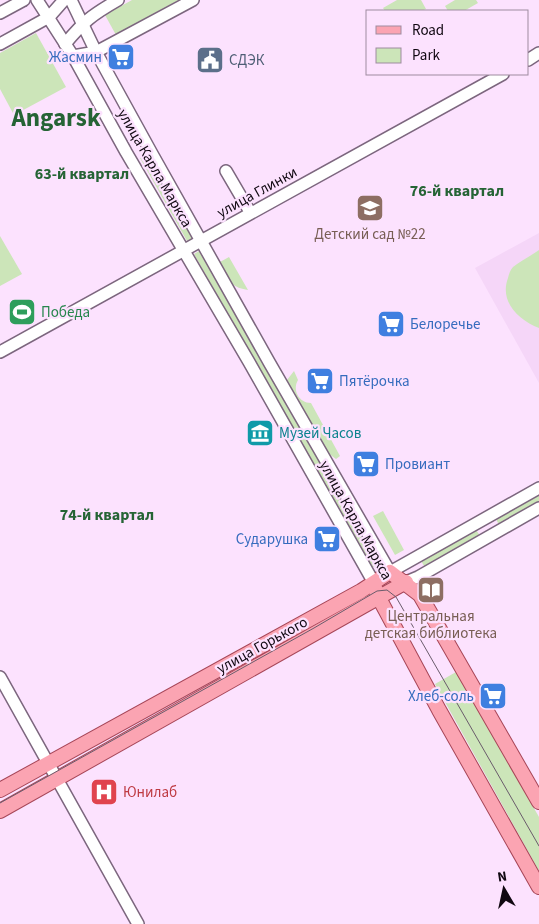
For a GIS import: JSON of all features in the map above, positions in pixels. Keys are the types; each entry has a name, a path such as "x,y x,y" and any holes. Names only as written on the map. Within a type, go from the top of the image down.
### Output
{"main road":[{"name":"улица Карла Маркса","path":"390,572 420,594 539,802"},
{"name":"улица Горького","path":"0,790 374,583 390,572"},
{"name":"улица Горького","path":"0,811 406,582"},
{"name":"улица Карла Маркса","path":"374,583 379,598 439,710 539,887"}],"street":[{"path":"0,13 24,0"},
{"name":"улица Карла Маркса","path":"37,0 73,56 184,251 250,362 374,583"},
{"path":"0,44 48,17 64,0"},
{"name":"улица Карла Маркса","path":"71,0 96,52 201,241 292,404 390,572"},
{"path":"65,44 82,23 118,0"},
{"path":"73,56 96,52 193,0"},
{"name":"улица Глинки","path":"0,352 184,251 250,212 501,75"},
{"path":"226,171 250,212"},
{"name":"улица Горького","path":"390,572 539,488"},
{"name":"улица Горького","path":"406,582 539,508"},
{"path":"480,522 489,537"},
{"path":"0,677 138,924"}],"shaded area":[{"path":"539,233 539,383 475,268"}],"green space":[{"path":"132,0 179,0 116,35 105,15"},
{"path":"397,0 421,0 426,9 384,10 383,8"},
{"path":"455,0 476,0 478,3 466,10 447,10 445,6"},
{"path":"36,33 66,87 14,115 0,89 0,53"},
{"path":"145,156 192,238 187,241 140,158"},
{"path":"0,236 22,274 0,286"},
{"path":"539,250 539,328 524,320 513,309 506,295 506,287 511,269"},
{"path":"199,251 378,565 371,568 194,254"},
{"path":"229,257 248,290 236,287 230,281 220,262"},
{"path":"294,371 298,380 296,392 303,401 311,403 340,456 336,459 328,453 287,380"},
{"path":"539,494 539,504 500,527 496,519"},
{"path":"383,511 404,550 395,555 373,516"},
{"path":"476,530 481,537 426,569 421,561"},
{"path":"456,672 539,817 539,871 435,684"}],"tram line":[{"path":"0,803 377,591 387,590 396,597 539,846"}],"place":[{"name":"Жасмин","path":"121,57"},
{"name":"СДЭК","path":"210,60"},
{"name":"Детский сад №22","path":"370,208"},
{"name":"Победа","path":"22,312"},
{"name":"Белоречье","path":"391,324"},
{"name":"Пятёрочка","path":"320,381"},
{"name":"Музей Часов","path":"260,433"},
{"name":"Провиант","path":"366,464"},
{"name":"Сударушка","path":"327,539"},
{"name":"Центральная детская библиотека","path":"431,590"},
{"name":"Хлеб-соль","path":"493,696"},
{"name":"Юнилаб","path":"104,792"}],"district":[{"name":"Angarsk","path":"56,117"},
{"name":"63-й квартал","path":"82,173"},
{"name":"76-й квартал","path":"457,190"},
{"name":"74-й квартал","path":"107,514"}]}
